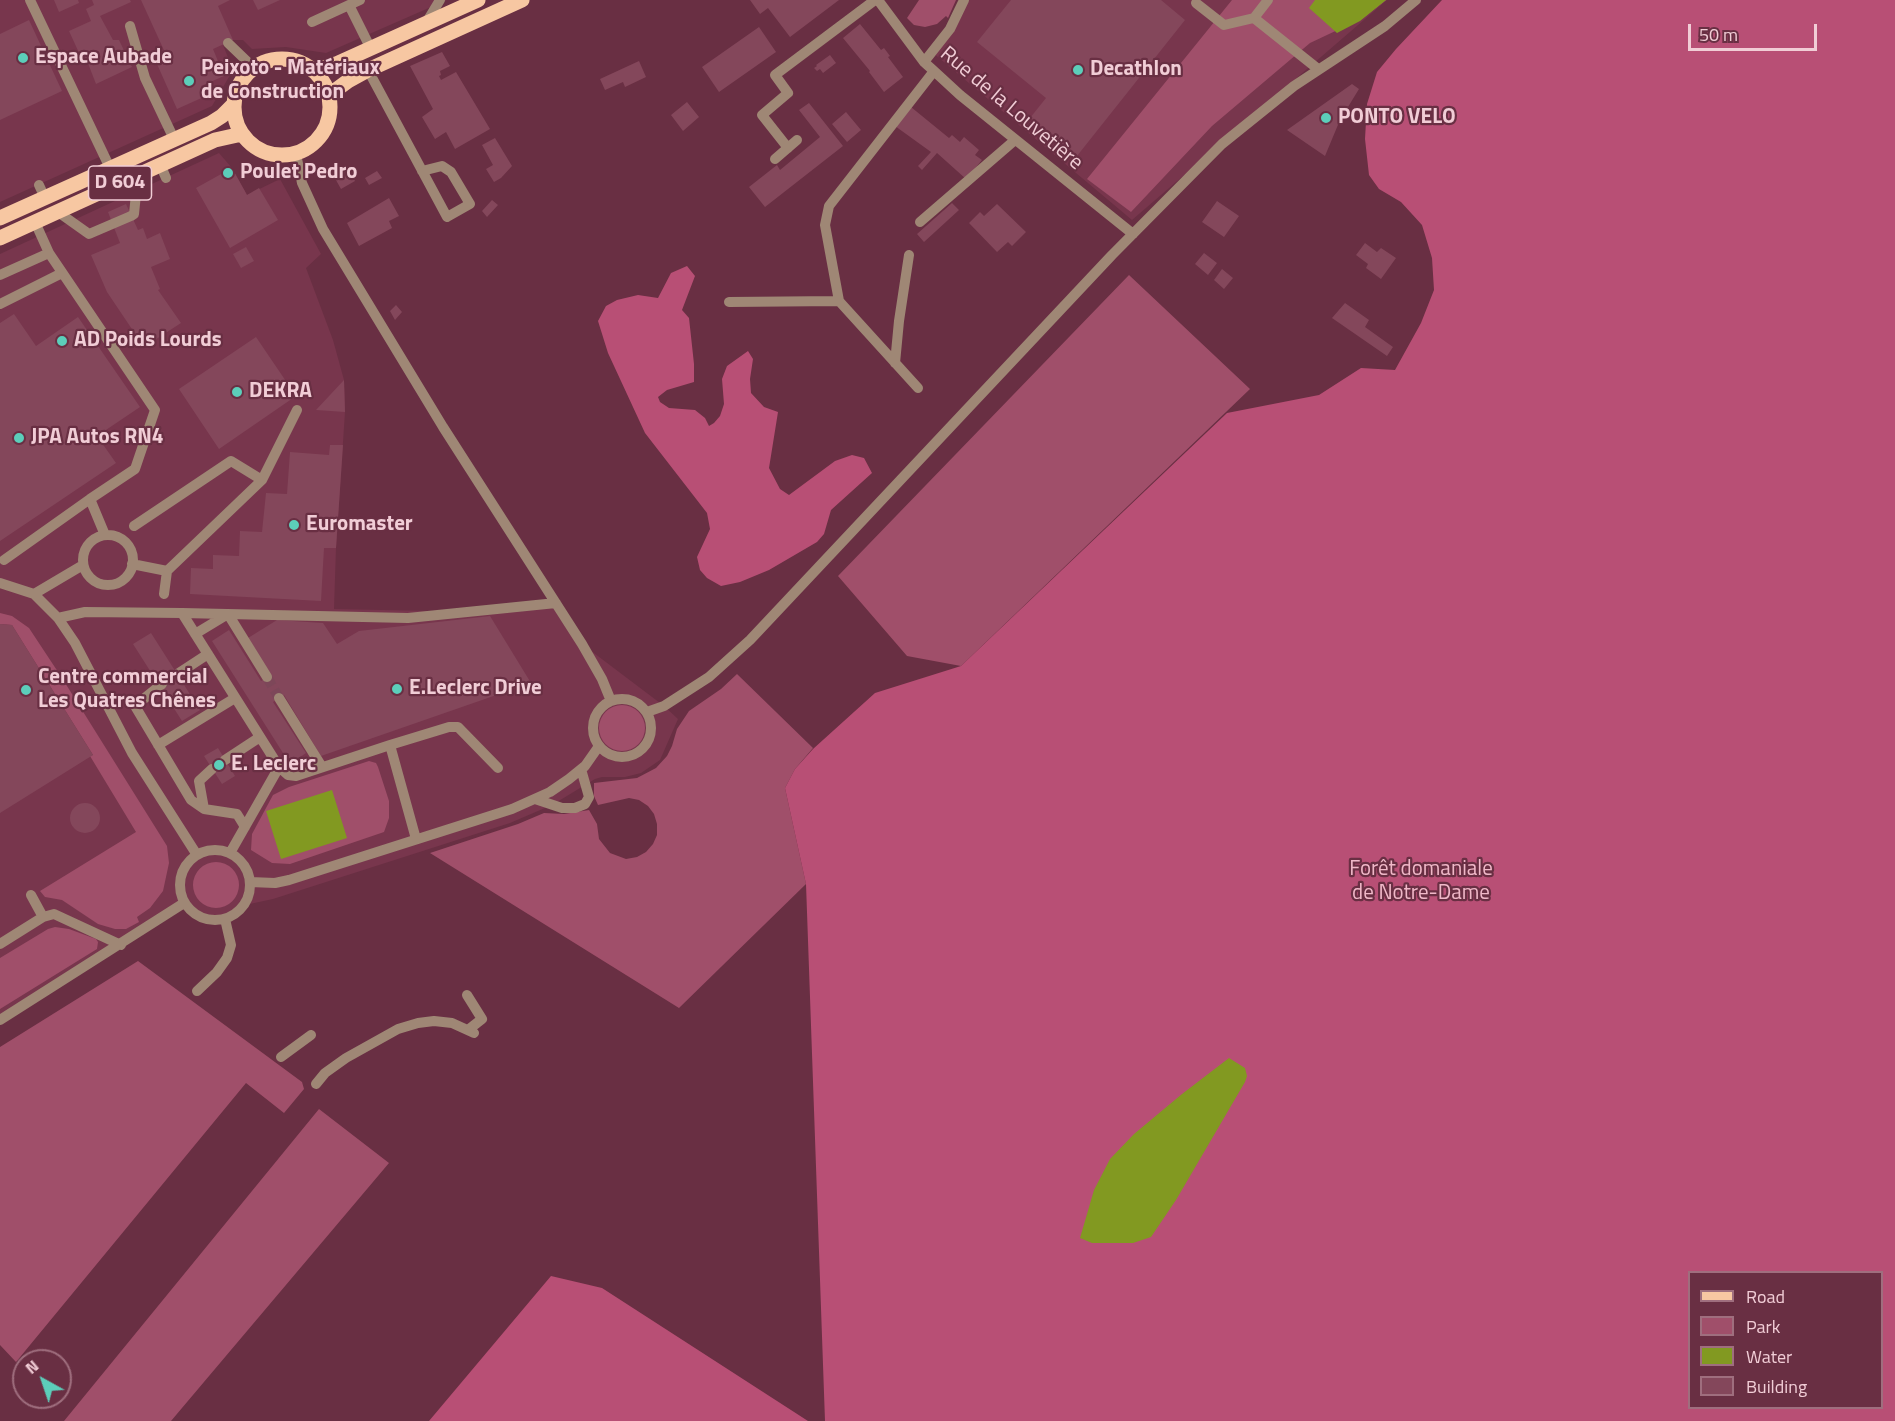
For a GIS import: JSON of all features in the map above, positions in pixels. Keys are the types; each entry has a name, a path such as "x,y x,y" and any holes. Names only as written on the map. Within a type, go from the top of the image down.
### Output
{"main road":[{"path":"314,71 371,49 478,0"},
{"path":"329,95 368,70 522,0"},
{"path":"278,59 303,64 314,71 323,82 329,95 330,110 327,124 320,137 309,147 296,154 280,156 266,153 252,145 242,134 235,120 234,104 240,84 254,68 278,59"},
{"name":"D 604","path":"0,219 42,191 110,168 211,123 234,104"},
{"name":"D 604","path":"0,238 138,174 163,171 216,140 242,134"}],"street":[{"path":"30,0 110,168"},
{"path":"312,22 360,0"},
{"path":"425,24 440,0"},
{"path":"788,148 762,115 788,93 775,75 877,0"},
{"name":"Rue de la Louvetière","path":"877,0 924,62 960,95 1132,234"},
{"path":"924,62 950,29 964,0"},
{"path":"1196,3 1224,25 1254,18 1269,0"},
{"path":"647,712 664,706 701,682 750,639 1132,234 1222,144 1272,103 1318,69 1385,26 1416,0"},
{"path":"349,5 371,49"},
{"path":"1254,18 1318,69"},
{"path":"130,26 145,78 174,139"},
{"path":"228,42 254,68"},
{"path":"368,70 422,171 447,217 470,204 451,172 442,166 422,171"},
{"path":"918,388 839,301 825,225 829,206 934,71"},
{"path":"775,159 798,140"},
{"path":"920,222 1015,140"},
{"path":"296,154 302,183 323,229 443,427 597,670 611,701"},
{"path":"58,212 89,234 131,216 134,214 138,174"},
{"path":"4,560 135,469 155,410 49,253 35,222"},
{"path":"0,275 49,253"},
{"path":"895,363 909,255"},
{"path":"0,304 62,273"},
{"path":"729,302 839,301"},
{"path":"164,594 167,571 262,480 297,410"},
{"path":"134,526 231,461 262,480"},
{"path":"90,499 105,535"},
{"path":"105,535 118,537 128,545 132,564 124,579 108,585 92,579 83,565 87,545 92,540 105,535"},
{"path":"132,564 167,571"},
{"path":"34,594 83,565"},
{"path":"0,583 34,594 58,618 75,643 132,753 197,855"},
{"path":"58,618 85,612 408,618 556,603"},
{"path":"182,613 279,767 288,775 296,776 449,727 458,727 498,768"},
{"path":"195,634 228,614"},
{"path":"228,614 267,677"},
{"path":"178,673 208,654"},
{"path":"162,684 135,706 191,800 204,809 237,814 245,827"},
{"path":"158,745 235,698"},
{"path":"279,698 322,767"},
{"path":"627,699 647,712 652,731 649,741 635,755 626,758 615,757 606,753 594,738 594,721 603,706 611,701 627,699"},
{"path":"225,760 260,737"},
{"path":"390,746 416,839"},
{"path":"250,882 275,883 512,809 550,792 581,770 599,746"},
{"path":"230,853 279,767"},
{"path":"204,809 199,781 212,769"},
{"path":"535,799 562,808 575,808 585,804 589,797 581,770"},
{"path":"219,850 230,853 240,860 247,870 250,894 236,914 225,920 201,918 184,903 179,885 184,868 197,855 208,851 219,850"},
{"path":"31,894 43,917"},
{"path":"0,1020 184,903"},
{"path":"0,944 43,917 54,914 121,945"},
{"path":"197,991 217,972 227,958 231,945 225,920"},
{"path":"316,1084 325,1073 345,1058 398,1029 434,1021 452,1023 471,1032 482,1019 467,994"},
{"path":"281,1057 311,1035"}],"shaded area":[{"path":"0,0 447,0 326,53 286,47 252,49 243,40 233,40 223,45 233,70 212,106 0,202"},
{"path":"964,0 1387,0 1132,220 932,52"},
{"path":"219,153 232,168 247,195 280,179 321,254 306,268 333,340 344,380 345,412 334,609 432,611 556,603 582,644 678,719 660,760 641,773 625,777 595,779 552,805 510,823 273,899 245,905 236,914 225,919 217,921 201,918 184,904 0,1020 0,254"}],"green space":[{"path":"919,0 956,0 948,18 946,16 937,24 925,27 914,25 907,18"},
{"path":"1232,0 1386,0 1363,18 1310,43 1212,126 1131,212 1087,179"},
{"name":"Forêt domaniale de Notre-Dame","path":"1442,0 1895,0 1895,1421 825,1421 806,884 785,788 795,769 813,749 875,693 961,666 1227,413 1319,395 1361,368 1395,370 1421,323 1434,290 1432,258 1422,225 1401,202 1379,189 1369,175 1365,139 1367,104 1377,72"},
{"path":"687,266 695,276 682,310 689,318 694,382 667,390 658,397 660,402 669,408 695,410 705,418 709,426 720,416 724,404 722,379 727,366 748,351 753,359 750,379 751,393 764,407 778,412 769,468 780,489 789,495 835,461 852,455 864,458 872,473 831,510 824,534 817,542 769,570 740,582 721,586 707,578 700,570 697,557 710,529 707,513 645,433 608,353 598,321 606,306 617,300 638,295 658,298 671,273"},
{"path":"1129,275 1250,389 961,666 907,656 838,576"},
{"path":"0,613 12,616 29,628 167,846 169,863 163,891 150,908 137,917 139,922 126,929 115,929 98,924 62,900 45,897 40,891 136,832 90,756 93,755 12,625 0,624"},
{"path":"737,674 813,748 795,769 785,788 806,884 679,1008 430,853 544,813 564,814 589,810 597,824 599,839 610,853 626,859 646,852 657,835 654,814 648,806 639,800 629,798 598,805 594,796 594,783 637,778 656,768 667,756 677,729 689,711 721,689"},
{"path":"622,705 638,712 645,728 638,744 622,751 606,744 599,728 606,712"},
{"path":"369,761 376,763 378,767 389,801 389,818 384,832 290,864 272,863 251,850 252,834 273,795 289,787"},
{"path":"216,862 232,869 239,885 232,901 216,908 200,901 193,885 200,869"},
{"path":"55,927 69,929 96,939 97,949 0,1009 0,958"},
{"path":"138,961 302,1082 304,1089 284,1113 246,1083 27,1349 12,1349 12,1358 0,1345 0,1047"},
{"path":"319,1109 389,1163 171,1421 64,1421"},
{"path":"551,1276 602,1288 808,1421 429,1421"}],"water":[{"path":"1315,0 1386,0 1360,21 1337,33 1309,8"},
{"path":"332,790 347,838 281,859 266,811"},
{"path":"1229,1058 1245,1068 1247,1076 1245,1082 1176,1200 1151,1237 1133,1243 1092,1243 1080,1238 1094,1190 1110,1159 1134,1134"}],"building":[{"path":"54,0 78,0 79,3 59,12"},
{"path":"92,0 130,0 131,2 100,16 113,40 119,40 132,67 96,84 84,53 80,55 69,31 91,21 86,9 94,5"},
{"path":"141,0 230,0 218,6 233,40 213,49 224,76 201,86 206,96 177,109 157,64 168,59"},
{"path":"253,0 280,0 258,10"},
{"path":"750,0 839,0 790,37 768,8 760,14"},
{"name":"Decathlon","path":"1011,0 1161,0 1185,20 1077,156 1030,118 1046,98 977,42"},
{"name":"Espace Aubade","path":"29,20 62,91 0,120 0,34"},
{"path":"860,24 881,50 884,48 903,77 884,92 843,38"},
{"path":"759,27 776,52 719,92 702,67"},
{"path":"442,52 450,66 440,71 441,80 456,72 490,129 455,149 446,132 435,139 422,117 433,109 410,66"},
{"path":"830,55 836,63 823,73 820,69 817,71 814,68 816,65"},
{"path":"639,61 646,77 625,87 623,82 605,90 600,79"},
{"path":"1352,84 1359,89 1340,120 1325,156 1287,130"},
{"path":"687,102 699,117 683,131 671,115"},
{"path":"809,103 843,146 765,207 749,187 777,165 780,170 820,137 799,110"},
{"path":"911,107 949,138 952,135 960,142 964,137 979,150 975,155 982,160 966,179 937,153 922,170 918,166 931,152 895,126"},
{"path":"846,112 861,130 847,142 832,124"},
{"path":"495,138 512,166 494,182 486,169 493,165 482,145"},
{"path":"347,166 355,181 341,189 332,173"},
{"path":"232,168 247,195 259,188 278,220 230,248 196,188"},
{"path":"377,171 382,178 369,185 365,178"},
{"path":"389,198 399,216 389,221 392,228 359,246 347,223"},
{"path":"492,200 498,205 487,217 482,211"},
{"path":"1217,201 1239,216 1224,237 1202,222"},
{"path":"952,203 959,210 924,242 917,234"},
{"path":"126,204 138,230 143,228 147,239 160,233 170,259 151,267 160,289 158,290 181,323 144,347 107,292 91,255 120,243 108,212"},
{"path":"997,204 1026,232 1012,246 1008,242 997,252 969,223 980,212 984,216"},
{"path":"1365,243 1377,252 1381,248 1396,258 1381,279 1366,268 1368,264 1356,255"},
{"path":"246,247 254,261 241,268 233,254"},
{"path":"1204,253 1217,263 1208,275 1195,264"},
{"path":"1222,269 1233,278 1224,289 1214,280"},
{"path":"1345,303 1369,320 1365,327 1393,347 1387,356 1332,318"},
{"path":"396,305 402,312 395,320 390,311"},
{"path":"14,314 36,346 78,317 140,407 97,436 116,463 0,541 0,323"},
{"name":"DEKRA","path":"256,337 296,396 219,449 179,389"},
{"path":"344,380 345,412 316,410"},
{"name":"Euromaster","path":"330,445 343,445 336,548 324,548 321,601 190,594 191,568 213,569 213,555 239,556 240,531 262,532 266,493 287,494 290,452 329,455"},
{"name":"E.Leclerc Drive","path":"490,616 531,683 321,756 284,695 273,702 306,753 290,764 212,641 229,630 261,681 271,675 248,638 277,620 323,623 337,644 359,631"},
{"name":"Centre commercial Les Quatres Chênes","path":"0,624 12,625 93,755 0,813"},
{"path":"151,633 200,710 182,721 133,644"},
{"name":"E. Leclerc","path":"218,748 235,776 222,784 204,756"},
{"path":"85,803 96,807 100,818 96,829 85,833 74,829 70,818 74,807"}],"tunnel":[{"path":"162,684 179,673"},
{"path":"267,677 279,698"}],"place":[{"name":"Espace Aubade","path":"23,58"},
{"name":"Decathlon","path":"1078,70"},
{"name":"Peixoto - Matériaux de Construction","path":"189,81"},
{"name":"PONTO VELO","path":"1326,118"},
{"name":"Poulet Pedro","path":"228,173"},
{"name":"AD Poids Lourds","path":"62,341"},
{"name":"DEKRA","path":"237,392"},
{"name":"JPA Autos RN4","path":"19,438"},
{"name":"Euromaster","path":"294,525"},
{"name":"E.Leclerc Drive","path":"397,689"},
{"name":"Centre commercial Les Quatres Chênes","path":"26,690"},
{"name":"E. Leclerc","path":"219,765"}]}
